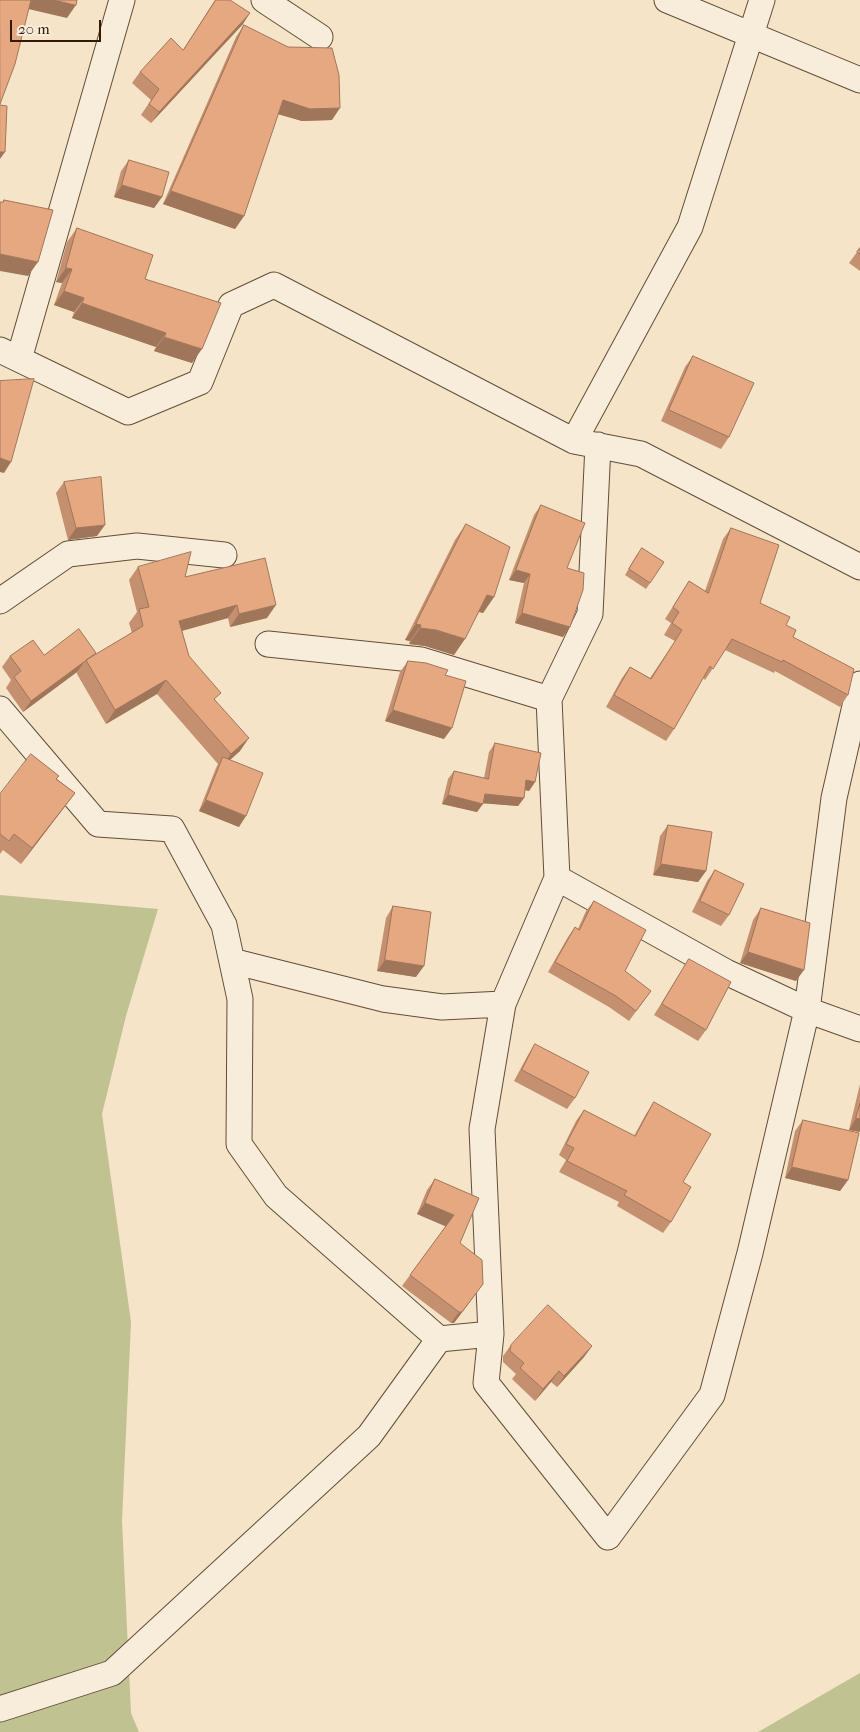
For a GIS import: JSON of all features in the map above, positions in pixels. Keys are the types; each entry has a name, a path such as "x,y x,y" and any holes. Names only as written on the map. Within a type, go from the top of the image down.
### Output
{"street":[{"path":"122,0 10,354 128,412 200,382 231,305 274,286 574,441 641,454 860,568"},
{"path":"264,0 320,37"},
{"path":"667,0 860,80"},
{"path":"574,441 690,227 762,0"},
{"path":"598,446 590,614 549,699 557,878 503,1004 482,1129 490,1334 486,1383 608,1536 712,1395 750,1253 807,1010 834,798 860,684"},
{"path":"0,601 68,554 137,546 224,555"},
{"path":"268,644 421,660 549,699"},
{"path":"0,709 98,824 172,829 224,925 232,961 240,999 239,1144 276,1196 439,1340"},
{"path":"557,878 726,972 807,1010 860,1029"},
{"path":"232,961 383,999 442,1007 503,1004"},
{"path":"0,1709 112,1673 369,1436 439,1340 490,1334"}],"green space":[{"path":"0,895 158,909 126,1016 102,1114 131,1322 122,1521 131,1713 139,1732 0,1732"},
{"path":"860,1673 860,1732 758,1732"}],"building":[{"path":"0,0 31,0 15,64 0,104"},
{"path":"54,0 77,0 76,5"},
{"path":"216,0 230,0 250,13 159,112 149,104 159,89 140,72 171,38 183,50"},
{"path":"244,25 288,47 332,48 339,75 340,108 310,109 283,100 244,216 171,191"},
{"path":"0,105 7,106 5,152 0,152"},
{"path":"129,160 169,172 162,197 122,185"},
{"path":"4,200 53,210 38,262 0,254 0,202"},
{"path":"77,228 153,255 145,279 221,303 202,349 164,337 166,333 82,303 84,298 64,291 72,269 66,268"},
{"path":"693,356 754,383 729,437 669,410"},
{"path":"34,379 11,462 0,458 0,381"},
{"path":"101,477 105,525 76,528 64,482"},
{"path":"541,505 585,523 567,568 584,573 583,590 570,627 522,613 530,574 516,570"},
{"path":"466,524 510,547 494,597 487,595 465,639 436,630 420,628 421,625 416,624"},
{"path":"731,528 779,545 760,603 790,617 786,625 796,630 793,637 854,669 848,695 783,660 782,662 732,639 713,669 710,666 674,729 614,695 630,667 651,679 682,630 672,623 679,612 673,607 689,581 708,593"},
{"path":"642,548 664,562 650,583 629,569"},
{"path":"191,552 185,577 265,558 276,605 239,614 237,605 179,621 189,656 221,693 214,699 249,738 231,754 166,680 115,710 86,660 143,626 139,609 149,607 138,567"},
{"path":"79,629 96,653 31,701 14,677 21,671 10,656 33,640 44,655"},
{"path":"408,661 426,663 448,670 445,675 466,681 452,728 393,710"},
{"path":"495,743 541,753 535,782 526,780 524,798 485,794 483,804 448,795 454,771 488,779"},
{"path":"31,754 59,776 56,779 75,793 32,848 14,834 9,841 0,834 0,794"},
{"path":"223,757 263,773 246,816 206,800"},
{"path":"668,825 712,832 706,871 661,864"},
{"path":"715,870 744,884 729,915 700,901"},
{"path":"594,901 646,930 625,971 651,991 636,1011 616,996 555,962 575,927 579,930"},
{"path":"393,906 431,912 424,966 385,960"},
{"path":"761,908 810,923 804,970 748,952"},
{"path":"689,959 731,982 706,1030 662,1004"},
{"path":"535,1044 589,1072 575,1098 522,1070"},
{"path":"654,1102 711,1134 683,1182 691,1187 671,1222 624,1195 627,1191 567,1161 574,1148 566,1144 584,1110 635,1136"},
{"path":"860,1104 860,1119 856,1118"},
{"path":"803,1120 859,1133 848,1180 792,1167"},
{"path":"435,1179 479,1198 460,1243 482,1260 483,1284 462,1312 459,1312 410,1275 454,1215 425,1203"},
{"path":"548,1305 592,1346 564,1376 559,1371 543,1389 520,1368 524,1363 510,1351 511,1345"}]}
